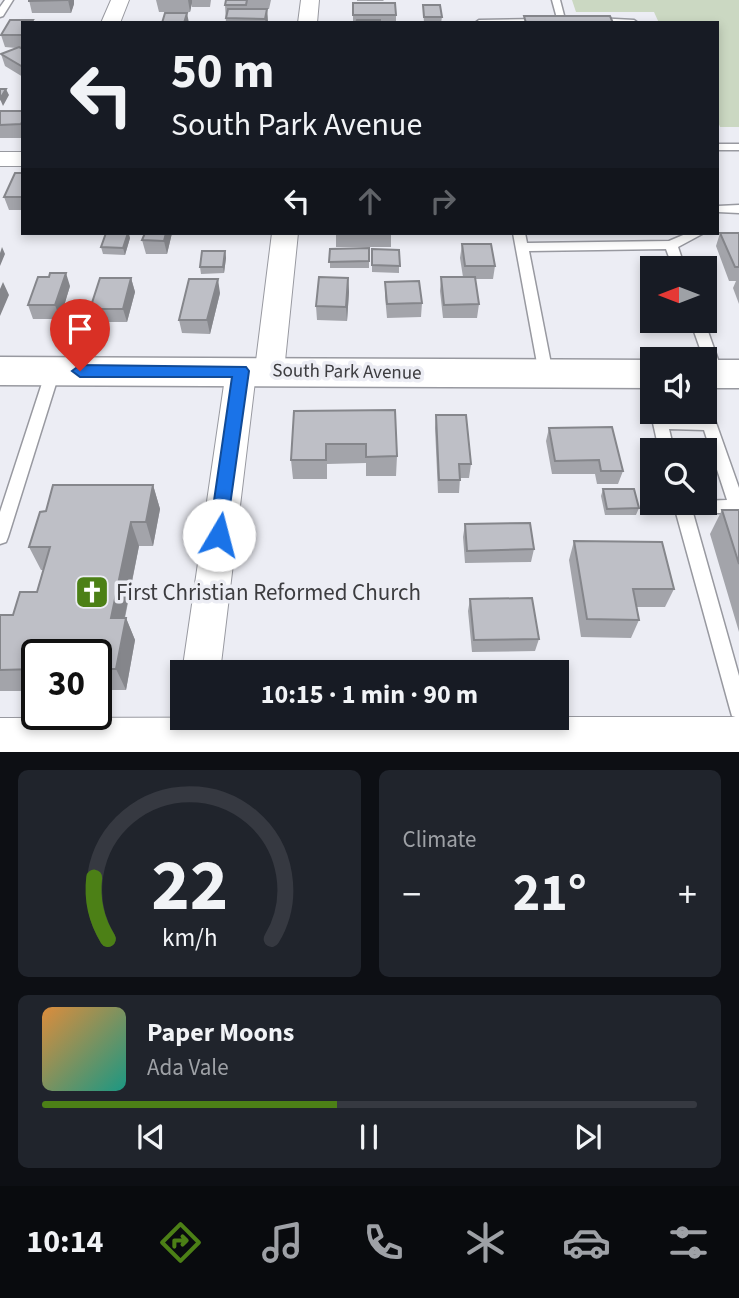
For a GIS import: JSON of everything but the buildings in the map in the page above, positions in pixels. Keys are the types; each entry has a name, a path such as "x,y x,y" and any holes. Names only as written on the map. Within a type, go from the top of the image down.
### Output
{"street":[{"path":"111,21 120,0"},
{"path":"307,21 310,0"},
{"path":"0,159 21,159"},
{"path":"203,660 255,371 285,235"},
{"name":"South Park Avenue","path":"0,371 640,374"},
{"path":"3,743 192,736 336,745 739,737"}],"lane":[{"path":"0,14 9,0"},
{"path":"556,0 562,21"},
{"path":"719,147 739,147"},
{"path":"719,209 739,209"},
{"path":"519,235 546,374"},
{"path":"522,247 671,245 694,235"},
{"path":"671,245 675,256"},
{"path":"703,333 720,374"},
{"path":"0,537 53,371"},
{"path":"664,438 660,423 710,424 715,438"},
{"path":"717,444 738,506 717,506"},
{"path":"685,515 739,709"}],"green space":[{"path":"572,0 739,0 739,127 720,127 719,124 719,21 658,21 654,12 576,12"}],"place":[{"name":"First Christian Reformed Church","path":"92,592"}],"route":[{"path":"80,371 241,371 219,535"}]}
